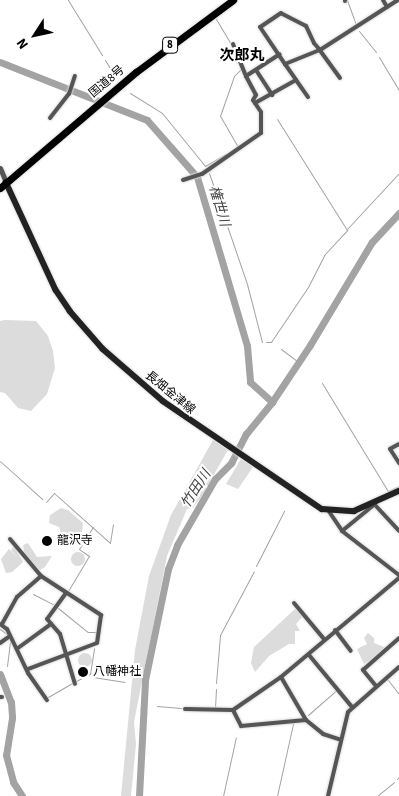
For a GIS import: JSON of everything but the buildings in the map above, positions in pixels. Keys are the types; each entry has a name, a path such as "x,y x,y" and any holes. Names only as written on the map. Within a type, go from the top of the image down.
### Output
{"highway":[{"name":"国道8号","path":"0,188 110,93 233,0"}],"main road":[{"name":"長畑金津線","path":"6,182 56,290 82,326 152,392 311,503 328,510 354,511 375,505 399,491"}],"street":[{"path":"383,0 387,7"},
{"path":"285,64 320,50 398,0"},
{"path":"308,97 260,27 281,13 306,26 340,78"},
{"path":"183,180 210,168 262,133 261,112 253,100 256,95 233,44"},
{"path":"246,76 280,54"},
{"path":"256,70 272,95"},
{"path":"50,118 69,94 76,78"},
{"path":"255,103 296,80"},
{"path":"0,168 6,182"},
{"path":"399,444 390,449 399,463"},
{"path":"342,531 375,505 399,531"},
{"path":"185,709 233,710 309,655 324,639 399,575 342,531 328,510"},
{"path":"10,539 41,576 101,615 97,643 28,669"},
{"path":"41,576 17,597 1,624 18,648 47,700"},
{"path":"66,593 48,618 60,634 68,655 75,684"},
{"path":"294,603 324,639"},
{"path":"18,648 51,624"},
{"path":"335,630 352,651"},
{"path":"0,643 10,636"},
{"path":"376,686 363,670 399,638"},
{"path":"309,655 352,707"},
{"path":"328,796 348,712 399,667"},
{"path":"281,677 306,720 323,734 341,740"},
{"path":"233,710 240,726 306,720"}],"shaded area":[{"path":"0,321 36,321 48,336 53,351 55,368 47,394 31,411 18,408 5,393 0,392"},
{"path":"213,440 228,450 201,497 193,508 187,509 167,556 134,722 136,744 131,796 121,796 135,650 149,576 171,515"},
{"path":"241,459 253,467 238,489 226,484"},
{"path":"61,508 68,510 83,523 82,533 72,544 63,541 59,527 49,523 50,515"},
{"path":"28,543 37,557 52,556 45,567 40,570 25,555 23,545"},
{"path":"14,546 23,562 12,572 6,573 1,559 9,549 17,557 11,550"},
{"path":"75,552 81,552 85,559 81,566 75,566 71,562 71,556"},
{"path":"296,608 303,616 296,624 300,631 295,631 295,644 289,644 269,656 255,672 251,663 254,647"},
{"path":"368,633 374,638 374,643 384,647 381,653 364,664 357,649 367,644 364,638"},
{"path":"85,653 90,655 92,660 90,665 85,667 80,665 78,660 80,655"}],"waterway":[{"path":"68,0 102,55"},
{"path":"347,0 356,25"},
{"path":"216,19 230,42"},
{"path":"359,31 376,52"},
{"path":"231,151 238,147 220,116 234,76 241,69 232,48"},
{"path":"379,57 399,90"},
{"path":"105,60 115,76"},
{"name":"権世川","path":"0,62 147,120 197,177 247,346 250,382 272,402"},
{"path":"130,93 162,113 205,166 226,154"},
{"path":"266,342 271,342 308,287 324,255 347,230 277,119"},
{"path":"209,173 247,284 262,342"},
{"path":"347,229 399,173"},
{"name":"竹田川","path":"139,796 145,680 168,569 177,545 215,479 231,463 246,434 272,402 310,345 372,242 399,213"},
{"path":"281,349 298,362"},
{"path":"322,383 388,491 399,486"},
{"path":"0,461 42,499"},
{"path":"46,502 54,493 110,543 113,524"},
{"path":"256,566 284,511"},
{"path":"68,591 89,556 79,549 93,527"},
{"path":"216,683 220,635 254,571"},
{"path":"33,594 55,605"},
{"path":"58,608 88,632 96,632 95,642"},
{"path":"0,629 7,634"},
{"path":"7,666 10,641"},
{"path":"76,681 90,674 94,648"},
{"path":"0,674 11,702 12,718 6,755 13,782 22,796"},
{"path":"93,677 125,682"},
{"path":"388,680 399,694"},
{"path":"48,697 72,683"},
{"path":"215,708 216,689"},
{"path":"308,715 336,691"},
{"path":"157,706 181,708"},
{"path":"277,796 293,724"},
{"path":"223,796 236,737"},
{"path":"377,796 394,782"}],"place":[{"name":"龍沢寺","path":"47,541"},
{"name":"八幡神社","path":"83,672"}],"district":[{"name":"次郎丸","path":"242,56"}]}
